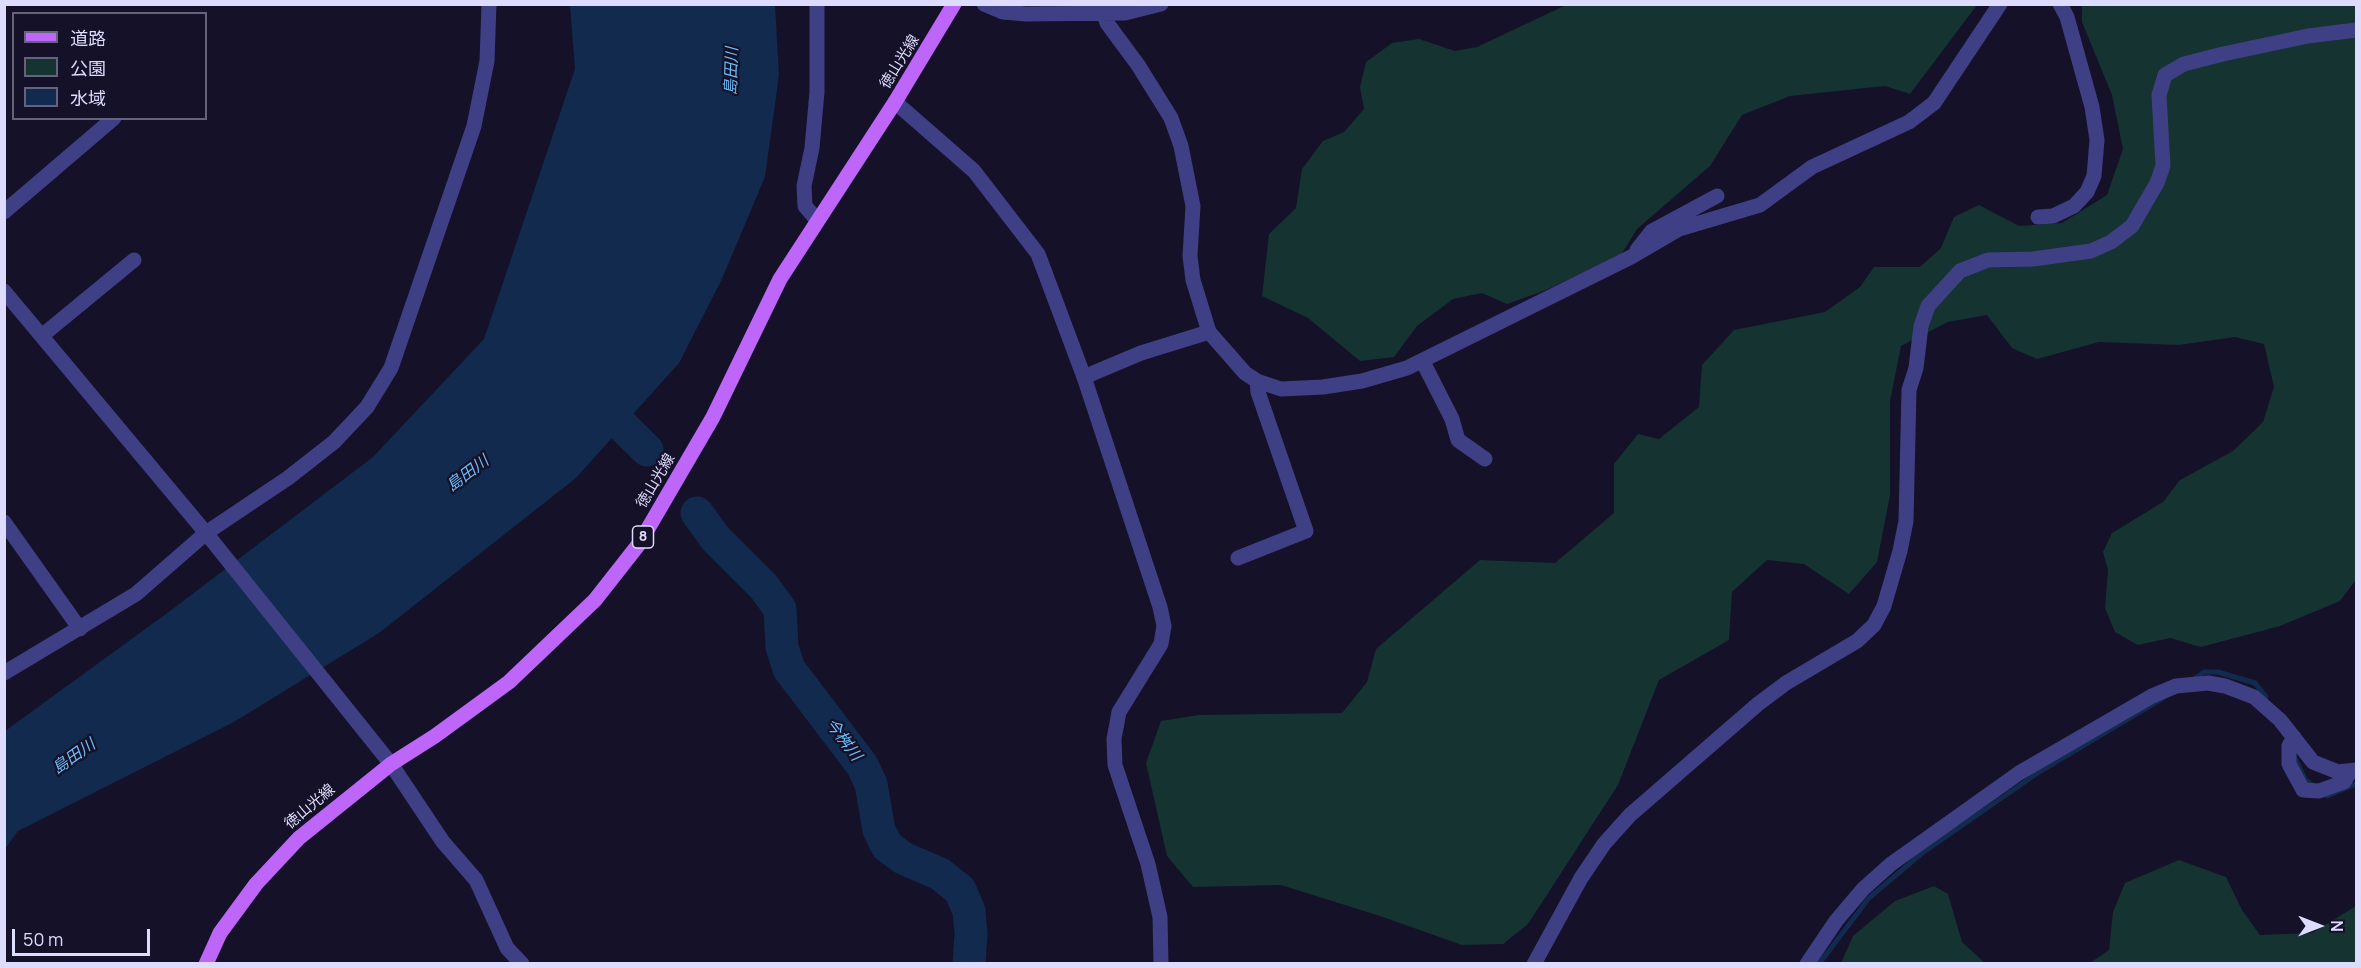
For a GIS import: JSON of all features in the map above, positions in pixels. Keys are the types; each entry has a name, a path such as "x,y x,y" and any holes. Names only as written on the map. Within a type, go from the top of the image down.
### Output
{"main road":[{"name":"徳山光線","path":"206,963 220,933 263,877 299,838 391,764 435,736 509,682 595,600 632,553 673,489 713,417 780,279 895,102 954,4"}],"street":[{"path":"4,673 136,594 206,533 288,478 334,442 367,407 391,368 474,126 487,61 489,4"},
{"path":"817,4 817,92 812,148 804,186 805,206 817,220"},
{"path":"984,4 1003,12 1026,14 1135,12 1161,4"},
{"path":"1103,12 1107,23 1138,65 1171,118 1181,146 1193,206 1191,256 1193,280 1209,332 1245,373 1257,381 1281,389 1323,387 1362,381 1423,362 1503,319 1631,257 1679,229 1760,205 1812,167 1909,122 1934,103 2000,4"},
{"path":"2038,217 2053,216 2074,206 2087,192 2094,176 2097,140 2092,107 2067,17 2060,4"},
{"path":"1534,963 1581,878 1604,844 1629,815 1758,704 1786,683 1857,641 1874,625 1884,606 1906,521 1909,390 1916,368 1921,326 1928,306 1960,271 1988,261 2033,259 2091,251 2111,242 2132,226 2157,183 2163,166 2159,95 2165,75 2184,64 2223,54 2308,36 2356,30"},
{"path":"895,102 974,171 1038,254 1084,377 1164,626 1161,644 1119,712 1114,739 1115,765 1148,864 1160,917 1161,963"},
{"path":"4,212 112,120"},
{"path":"1631,257 1652,231 1717,196"},
{"path":"44,334 134,260"},
{"path":"4,291 44,334 391,764 443,842 476,880 507,948 522,963"},
{"path":"1084,377 1142,353 1209,332"},
{"path":"1423,362 1452,419 1458,440 1485,459"},
{"path":"1238,558 1306,531 1258,392 1257,381"},
{"path":"4,522 80,629"},
{"path":"1807,963 1836,921 1863,889 1892,864 2019,773 2152,696 2176,686 2208,683 2225,686 2254,697 2294,737 2313,762 2326,769 2354,771"},
{"path":"2294,737 2289,746 2289,764 2303,790 2319,790 2344,782 2354,771"}],"green space":[{"path":"1566,5 1977,5 1910,94 1885,86 1790,96 1742,115 1710,166 1637,229 1621,255 1546,290 1507,304 1482,293 1453,299 1417,326 1394,357 1360,361 1308,318 1262,296 1269,234 1296,208 1302,169 1323,141 1344,132 1364,109 1360,87 1366,62 1392,43 1419,39 1455,51 1477,47"},
{"path":"2082,5 2356,5 2356,580 2340,601 2280,626 2201,647 2170,638 2138,645 2115,632 2105,608 2108,570 2103,552 2112,533 2163,502 2180,480 2233,451 2263,422 2274,387 2264,344 2235,337 2179,345 2099,342 2037,359 2012,348 1987,315 1948,322 1901,346 1890,401 1890,495 1877,562 1849,594 1804,564 1767,560 1732,592 1729,640 1659,680 1618,785 1528,924 1503,944 1462,945 1281,885 1193,887 1167,856 1146,763 1161,721 1199,715 1342,713 1367,682 1376,649 1480,560 1555,563 1614,513 1614,464 1638,434 1659,439 1699,407 1702,365 1734,330 1825,312 1860,287 1874,267 1920,267 1941,248 1954,217 1979,205 2019,226 2062,223 2107,195 2123,149 2112,95 2082,22"},
{"path":"2179,860 2226,877 2242,910 2260,935 2312,933 2356,906 2356,963 2090,963 2109,950 2113,912 2125,883"},
{"path":"1934,886 1948,894 1962,942 1985,963 1841,963 1853,936 1895,901"}],"water":[{"name":"島田川","path":"570,5 775,5 779,75 765,177 721,281 679,363 576,478 379,633 234,722 18,831 5,849 5,731 170,611 373,457 484,339 575,69"}],"waterway":[{"path":"1039,4 1067,4"},
{"name":"今桝川","path":"591,395 647,450"},
{"name":"今桝川","path":"697,513 716,539 764,587 780,609 782,647 789,669 862,765 871,784 879,830 887,846 903,858 940,874 960,890 969,911 971,934 969,964"},
{"path":"2194,679 2204,672 2218,672 2255,683 2266,697"},
{"path":"1819,964 1869,898 1921,854 2039,772 2163,698"},
{"path":"2294,756 2305,779 2314,787"},
{"path":"2327,796 2356,784"}]}
